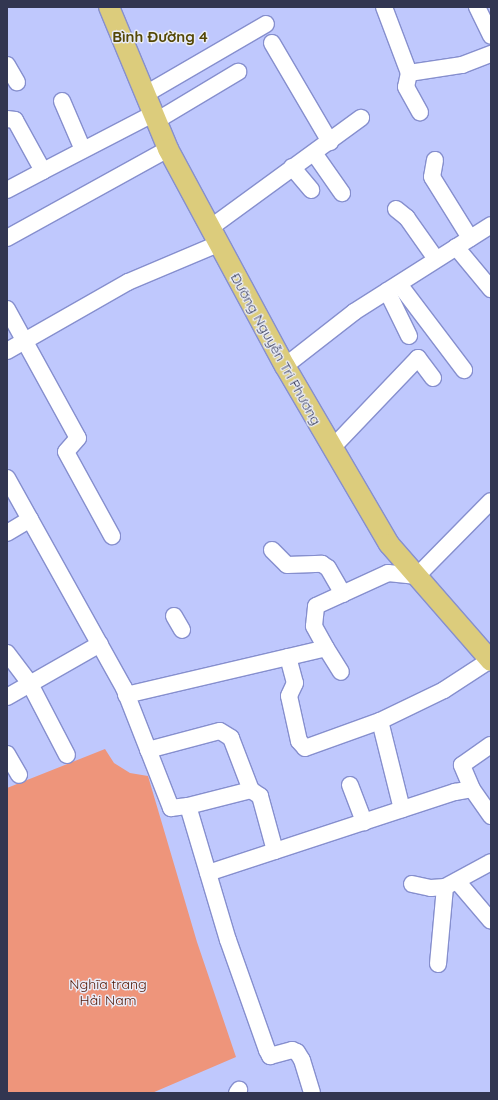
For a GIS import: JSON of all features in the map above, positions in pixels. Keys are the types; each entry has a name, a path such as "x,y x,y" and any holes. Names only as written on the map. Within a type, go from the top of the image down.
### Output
{"main road":[{"name":"Đường Nguyễn Tri Phương","path":"109,7 144,95 168,149 284,366 390,544 417,576 489,654"}],"street":[{"path":"384,7 409,73 406,87 420,112"},
{"path":"477,7 491,36"},
{"path":"144,95 266,24"},
{"path":"272,43 330,142"},
{"path":"409,73 462,65 491,54"},
{"path":"7,65 17,82"},
{"path":"7,190 83,150 155,118 238,72"},
{"path":"62,101 83,150"},
{"path":"7,351 128,282 214,236 292,167 330,142 361,118"},
{"path":"7,119 15,120 43,171"},
{"path":"7,238 168,149"},
{"path":"314,153 342,193"},
{"path":"435,160 432,177 470,238"},
{"path":"292,167 311,190"},
{"path":"396,208 407,218 436,259"},
{"path":"284,366 354,312 491,225"},
{"path":"456,247 491,289"},
{"path":"393,288 409,336"},
{"path":"393,288 464,370"},
{"path":"7,309 78,438 66,452 112,536"},
{"path":"332,447 418,358 433,378"},
{"path":"7,478 100,644 126,695 171,808 188,806 251,790"},
{"path":"341,672 314,626 316,606 388,573 417,576 491,500"},
{"path":"7,533 30,519"},
{"path":"272,550 287,565 322,564 328,568 343,594"},
{"path":"174,616 182,630"},
{"path":"7,697 100,644"},
{"path":"126,695 326,648"},
{"path":"7,653 30,684 67,755"},
{"path":"288,657 295,683 289,696 301,746 310,748 380,721 444,690 489,654"},
{"path":"380,721 402,809"},
{"path":"148,750 220,731 231,738 251,790 260,796 275,851"},
{"path":"491,745 462,765 472,789 491,816"},
{"path":"7,754 19,775"},
{"path":"350,785 364,822"},
{"path":"208,873 402,809 472,789"},
{"path":"188,806 228,940 267,1050 270,1056 292,1050 297,1052 302,1060 312,1093"},
{"path":"412,884 431,888 451,884 491,862"},
{"path":"451,884 491,921"},
{"path":"438,964 451,884"}],"green space":[{"name":"Nghĩa trang Hải Nam","path":"105,749 114,763 130,773 148,776 197,942 236,1057 152,1093 7,1093 7,788"}],"district":[{"name":"Bình Đường 4","path":"160,37"}]}
